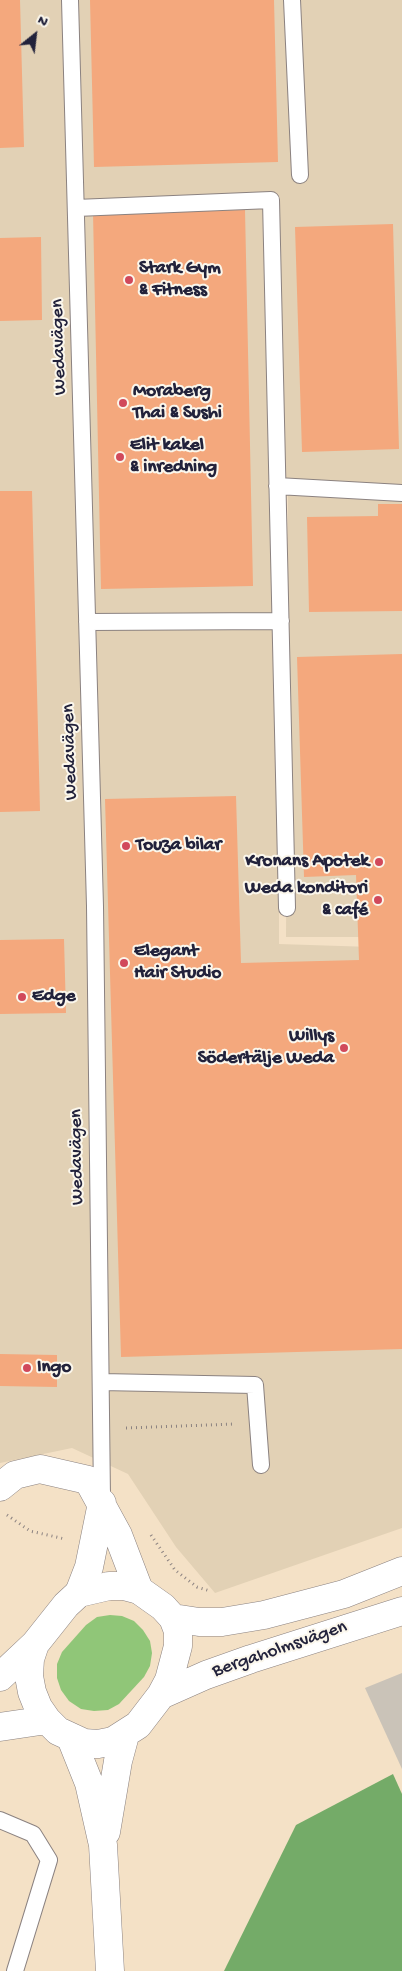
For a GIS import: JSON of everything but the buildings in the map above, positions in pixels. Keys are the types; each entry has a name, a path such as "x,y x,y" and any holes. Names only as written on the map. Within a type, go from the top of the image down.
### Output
{"main road":[{"path":"1,1499 15,1475 40,1469 88,1480 118,1535 139,1590"},
{"path":"0,1677 35,1644 55,1617 79,1593 89,1567 102,1503"},
{"name":"Bergaholmsvägen","path":"173,1618 199,1622 222,1622 264,1615 344,1594 402,1571"},
{"path":"35,1644 29,1676 32,1692 47,1720 71,1738 84,1743 98,1744 113,1741 126,1735 138,1725 161,1695 169,1680 178,1646 178,1631 173,1618 163,1607 139,1590 124,1586 109,1586 79,1593"},
{"name":"Bergaholmsvägen","path":"161,1695 206,1675 251,1659 402,1611"},
{"path":"0,1727 47,1720"},
{"path":"104,1846 118,1761 126,1735"},
{"path":"71,1738 89,1783 104,1846 110,1971"}],"lane":[{"name":"Wedavägen","path":"70,0 95,906 102,1503"},
{"path":"292,0 300,175"},
{"path":"76,208 271,200 287,908"},
{"path":"277,486 402,493"},
{"path":"87,622 281,621"},
{"path":"101,1382 255,1385 262,1465"},
{"path":"0,1820 33,1834 50,1860 15,1971"}],"path":[{"path":"126,1428 258,1423"},
{"path":"1,1499 15,1522 30,1531 46,1536 68,1539"},
{"path":"148,1530 175,1570 197,1587 215,1593"}],"shaded area":[{"path":"0,0 402,0 402,485 279,481 279,944 402,948 402,1528 215,1593 176,1547 128,1474 72,1448 0,1463"},
{"path":"288,490 402,497 402,937 286,937"},
{"path":"402,1673 402,1769 365,1688"}],"green space":[{"path":"122,1616 134,1621 143,1630 150,1641 152,1653 150,1666 144,1677 119,1704 108,1710 94,1711 81,1709 69,1701 61,1690 57,1678 57,1664 62,1652 86,1625 97,1617"},
{"path":"393,1774 402,1794 402,1971 224,1971 296,1825"}],"place":[{"name":"Stark Gym & Fitness","path":"129,280"},
{"name":"Moraberg Thai & Sushi","path":"123,403"},
{"name":"Elit kakel & inredning","path":"120,457"},
{"name":"Touza bilar","path":"126,846"},
{"name":"Kronans Apotek","path":"379,862"},
{"name":"Weda konditori & café","path":"378,900"},
{"name":"Elegant Hair Studio","path":"124,963"},
{"name":"Edge","path":"22,997"},
{"name":"Willys Södertälje Weda","path":"344,1048"},
{"name":"Ingo","path":"27,1368"}]}
